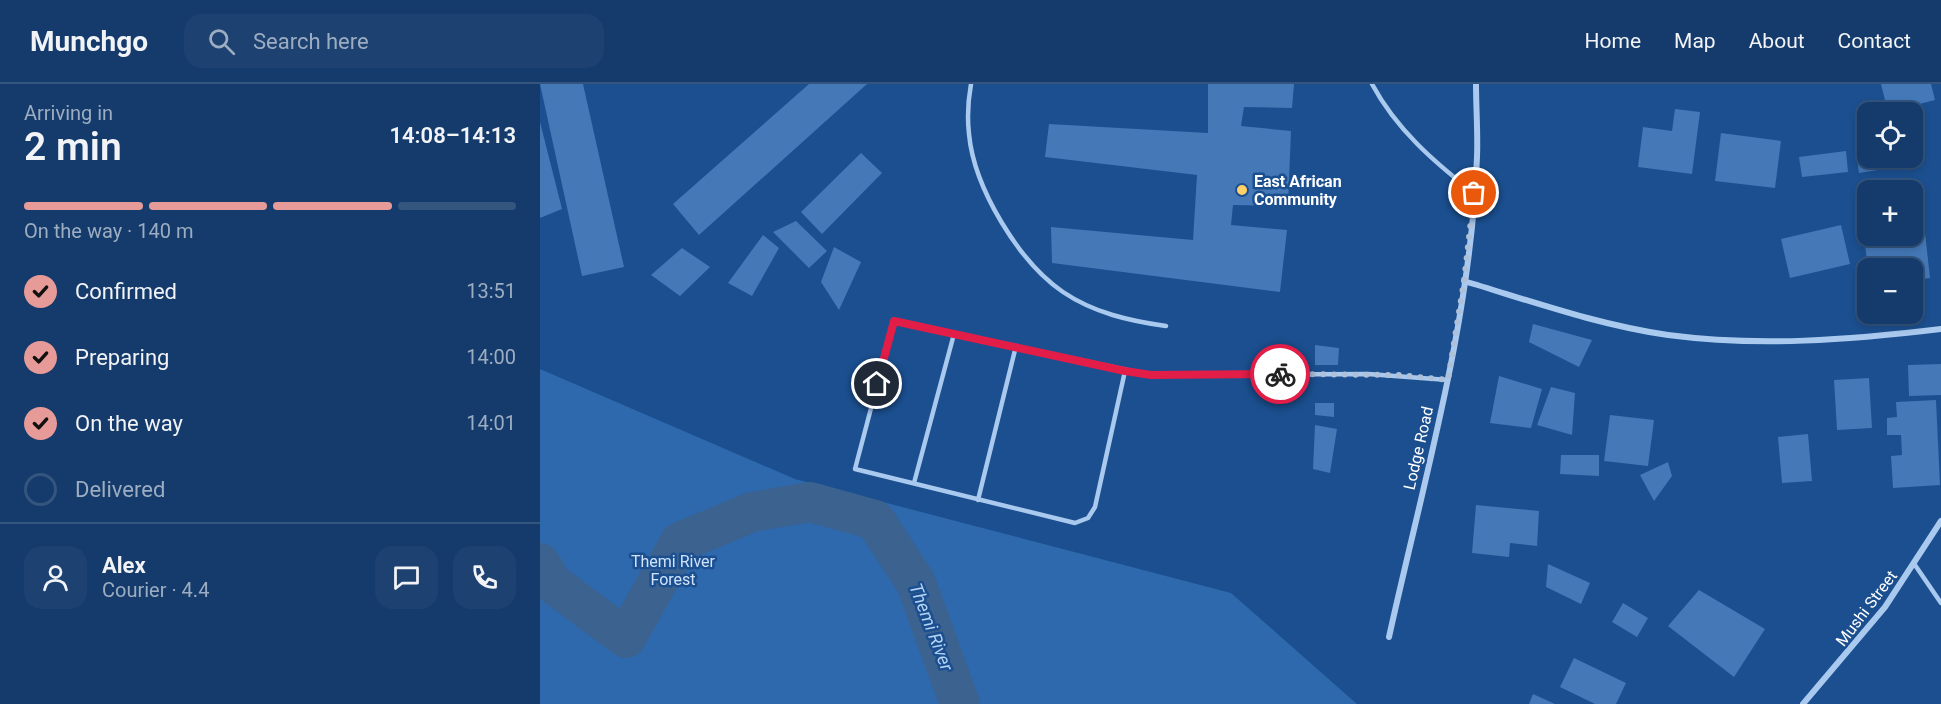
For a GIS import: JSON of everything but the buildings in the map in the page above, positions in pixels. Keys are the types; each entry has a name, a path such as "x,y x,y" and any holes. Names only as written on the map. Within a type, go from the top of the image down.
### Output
{"street":[{"name":"Lodge Road","path":"1389,637 1448,380 1464,281 1477,157 1476,84"},
{"path":"1464,281 1579,316 1667,334 1758,342 1798,341 1941,329"},
{"name":"Mushi Street","path":"1803,704 1849,653 1915,565 1941,521"}],"lane":[{"path":"971,84 968,106 969,136 980,175 994,207 1036,271 1063,292 1090,307 1117,317 1166,326"},
{"path":"1372,84 1396,120 1416,142 1438,165 1474,193"},
{"path":"1125,371 1095,507 1088,518 1075,524 855,469 894,321 1151,375 1368,374 1448,380"},
{"path":"914,483 954,334"},
{"path":"978,500 1016,346"},
{"path":"1915,565 1941,603"}],"green space":[{"name":"Themi River Forest","path":"540,369 795,479 1231,593 1357,704 540,704"}],"waterway":[{"name":"Themi River","path":"540,563 552,583 626,638 680,542 752,512 810,502 875,520 916,583 960,704"}],"way so far":[{"path":"1280,374 1399,375 1448,380 1464,281 1474,193"}],"place":[{"name":"East African Community","path":"1242,190"}],"route":[{"path":"877,384 894,321 1151,375 1280,374"}]}
